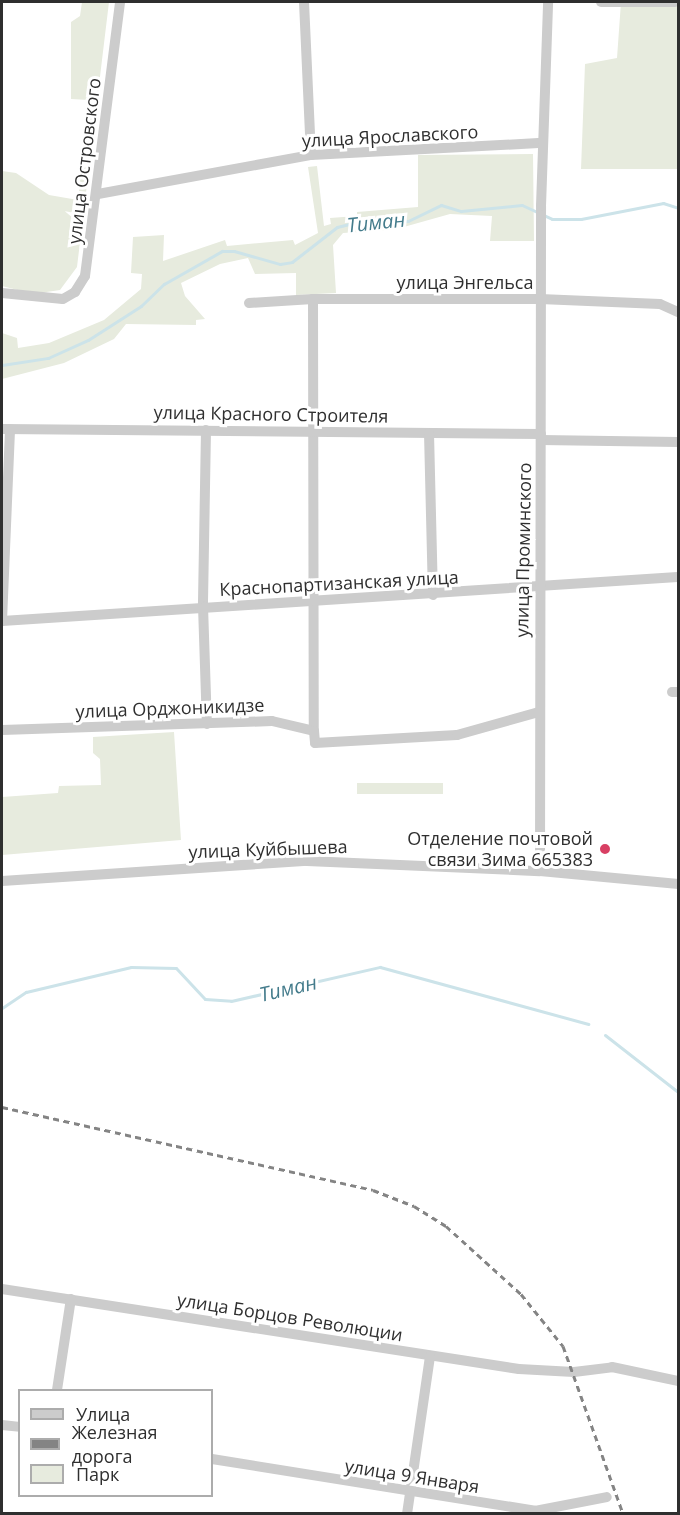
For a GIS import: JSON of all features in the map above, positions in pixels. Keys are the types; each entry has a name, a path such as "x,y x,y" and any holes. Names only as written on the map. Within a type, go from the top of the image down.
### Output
{"street":[{"name":"улица Островского","path":"2,293 46,300 70,296 86,276 98,194 120,2"},
{"path":"304,2 311,155"},
{"path":"543,143 548,2"},
{"path":"601,2 674,2"},
{"name":"улица Ярославского","path":"98,194 311,155 543,143"},
{"name":"улица Проминского","path":"540,871 540,299 543,143"},
{"path":"313,299 314,731"},
{"name":"улица Энгельса","path":"249,303 313,299 540,299 660,304 678,312"},
{"path":"2,621 6,429"},
{"name":"улица Красного Строителя","path":"6,429 313,430 678,442"},
{"path":"206,430 203,606 207,724"},
{"path":"429,433 433,595"},
{"name":"Краснопартизанская улица","path":"2,621 313,599 433,595 678,577"},
{"name":"улица Орджоникидзе","path":"2,730 272,721 314,731 315,743 457,735 539,712"},
{"name":"улица Куйбышева","path":"2,881 307,861 540,871 678,884"},
{"name":"улица Борцов Революции","path":"2,1289 430,1357 519,1369 574,1372 612,1367 678,1381"},
{"path":"57,1389 70,1299"},
{"path":"407,1514 430,1357"},
{"path":"2,1425 18,1427"},
{"name":"улица 9 Января","path":"213,1459 535,1512 607,1497"}],"green space":[{"path":"82,2 109,2 77,267 60,290 33,294 2,286 2,171 16,173 49,195 78,200 89,100 71,99 71,22 80,16"},
{"path":"621,2 678,2 678,169 581,169 585,64 617,58"},
{"path":"533,154 534,241 490,241 492,216 450,214 393,230 343,233 333,245 336,293 296,295 296,273 255,274 248,258 220,264 181,283 185,296 205,319 196,320 196,325 126,324 114,339 64,363 2,379 2,333 17,338 18,348 49,343 104,320 141,289 142,274 131,273 133,237 164,235 163,261 225,240 227,246 293,240 295,245 318,233 308,167 317,166 324,226 331,224 330,218 357,216 357,212 418,207 418,155"},
{"path":"174,732 181,840 2,855 2,797 58,793 59,786 101,785 100,759 93,753 93,737"},
{"path":"357,783 443,783 443,794 357,794"}],"waterway":[{"name":"Тиман","path":"2,365 48,358 88,340 141,306 164,284 222,251 234,251 280,264 292,262 337,227 357,222 408,221 441,205 461,211 522,205 552,219 581,219 663,203 678,208"},
{"name":"Тиман","path":"2,1008 26,992 131,967 176,968 205,999 231,1001 380,967 588,1024"},
{"path":"605,1035 678,1092"}],"railway":[{"path":"2,1107 373,1190 414,1206 446,1226 521,1294 563,1346 623,1514"}],"place":[{"name":"Отделение почтовой связи Зима 665383","path":"605,849"}]}
